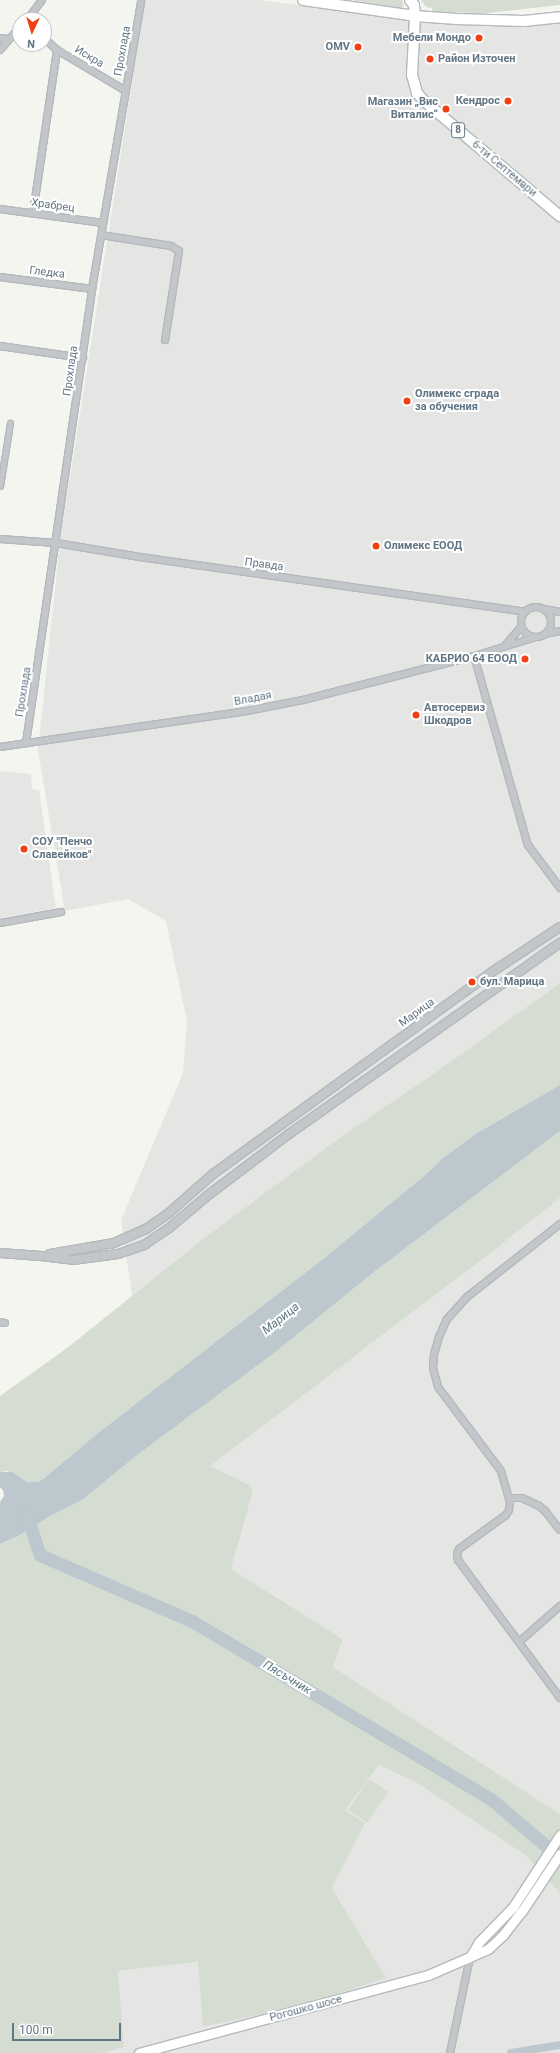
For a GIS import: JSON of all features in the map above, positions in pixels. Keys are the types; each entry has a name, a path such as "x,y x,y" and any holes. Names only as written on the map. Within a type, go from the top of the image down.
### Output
{"main road":[{"path":"303,0 415,16 457,20 524,21 560,18"},
{"name":"8","path":"410,0 415,16"},
{"name":"6-ти Септември","path":"415,16 412,75 417,93 423,100 560,216"},
{"path":"470,1957 479,1942 513,1907 560,1835"},
{"name":"Рогошко шосе","path":"139,2053 382,1989 428,1975 488,1949 503,1935 540,1885 560,1854"}],"street":[{"path":"33,12 42,0"},
{"name":"Прохлада","path":"26,744 92,289 141,2"},
{"path":"0,50 12,35"},
{"path":"0,38 8,39"},
{"name":"Искра","path":"52,45 57,50 126,91"},
{"path":"33,213 57,50"},
{"name":"Храбрец","path":"0,208 103,223"},
{"path":"101,235 171,246 179,250 180,254 165,340"},
{"name":"Гледка","path":"0,277 92,289"},
{"path":"0,346 83,358"},
{"path":"0,486 10,423"},
{"name":"Правда","path":"0,540 56,543 156,559 525,612"},
{"path":"536,637 527,634 522,626 521,621 525,612 534,607 560,612"},
{"path":"544,609 548,612 552,621 549,631 545,634"},
{"path":"505,646 522,626"},
{"name":"Владая","path":"0,746 26,744 247,711 303,700 474,656 545,634 560,631"},
{"path":"474,656 528,845 560,888"},
{"path":"0,923 61,912"},
{"name":"Марица","path":"41,1256 114,1243 146,1229 170,1212 213,1174 498,968 560,927"},
{"name":"Марица","path":"0,1253 73,1260 118,1254 144,1245 168,1229 207,1196 289,1134 560,943"},
{"path":"560,1224 467,1297 448,1320 434,1354 433,1368 438,1386 500,1471 509,1498 509,1510 506,1515 459,1549 457,1554 458,1560 560,1698"},
{"path":"509,1498 522,1498 539,1506 545,1511 560,1530"},
{"path":"519,1642 560,1606"},
{"path":"450,2053 470,1957"}],"shaded area":[{"path":"145,0 259,0 400,18 560,20 560,983 436,1072 342,1136 132,1296 121,1220 183,1073 187,1022 166,921 128,899 65,911 38,750 60,541"},
{"path":"352,0 402,0 404,6 401,9"},
{"path":"421,0 560,0 560,5 487,13 432,12 432,8 426,7"},
{"name":"СОУ \"Пенчо Славейков\"","path":"0,771 31,774 32,789 39,790 56,908 0,918"},
{"path":"560,983 560,1085 477,1133 443,1158 424,1176 323,1259 98,1433 43,1479 37,1482 27,1482 8,1471 0,1472 0,1396 67,1348 202,1240 342,1136 436,1072"},
{"path":"560,1131 560,1198 497,1248 210,1466 247,1484 253,1491 231,1569 343,1639 333,1667 560,1814 560,1893 525,1855 417,1783 379,1765 345,1810 365,1823 332,1888 386,1978 305,2004 203,2027 198,1962 118,1971 124,2047 102,2053 0,2053 0,1544 20,1535 52,1515 82,1500 136,1456 278,1350 374,1272"},
{"path":"560,1198 560,1814 333,1667 343,1639 231,1569 253,1491 209,1466 497,1248"},
{"path":"379,1765 417,1783 525,1855 560,1893 560,2053 102,2053 124,2047 118,1971 198,1962 204,2027 386,1978 332,1888 365,1823 345,1810"},
{"path":"369,1779 388,1792 367,1823 348,1810"}],"water":[{"path":"560,1085 560,1131 374,1272 278,1350 136,1456 82,1500 52,1515 20,1535 0,1544 0,1502 4,1496 3,1490 0,1487 0,1472 12,1472 27,1482 37,1482 43,1479 98,1433 323,1259 424,1176 443,1158 477,1133"}],"waterway":[{"name":"Пясъчник","path":"23,1513 31,1528 40,1555 192,1621 491,1799 560,1858"},
{"path":"511,2053 560,2045"}],"place":[{"name":"Мебели Мондо","path":"479,38"},
{"name":"OMV","path":"358,47"},
{"name":"Район Източен","path":"430,59"},
{"name":"Кендрос","path":"508,101"},
{"name":"Магазин „Вис Виталис“","path":"446,109"},
{"name":"Олимекс сграда за обучения","path":"407,401"},
{"name":"Олимекс ЕООД","path":"376,546"},
{"name":"КАБРИО 64 ЕООД","path":"525,659"},
{"name":"Автосервиз Шкодров","path":"416,715"},
{"name":"СОУ \"Пенчо Славейков\"","path":"24,849"},
{"name":"бул. Марица","path":"472,982"}]}
